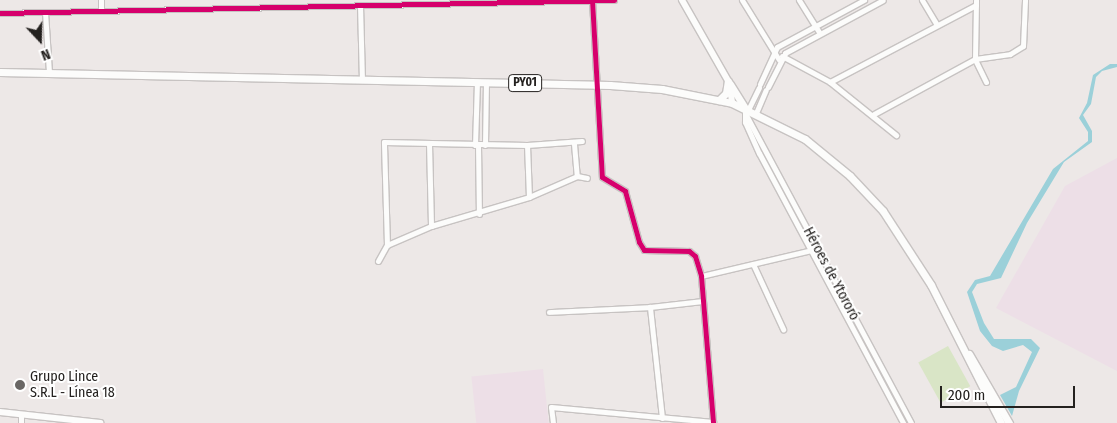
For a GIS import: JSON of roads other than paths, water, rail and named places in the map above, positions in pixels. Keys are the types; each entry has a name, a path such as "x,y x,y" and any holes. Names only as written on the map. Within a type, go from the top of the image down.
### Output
{"highway":[{"name":"PY01","path":"0,72 595,84 662,89 732,104 746,111 756,113 805,139 863,188 910,251 1004,421"},
{"path":"718,100 726,92 729,82"},
{"path":"729,82 746,111"}],"main road":[{"path":"682,0 729,82 732,104"},
{"path":"0,412 76,422 100,423"}],"street":[{"path":"100,0 101,10"},
{"path":"206,0 206,8"},
{"path":"553,423 551,407 713,422 701,276 695,256 689,251 644,250 639,242 623,188 610,185 602,177 595,84 592,0"},
{"path":"0,13 206,8 310,3 360,5 416,2 614,0"},
{"path":"742,0 774,52 780,58 830,82 874,114 896,135"},
{"path":"799,0 820,33"},
{"path":"746,111 760,85 774,52 781,44 864,0"},
{"path":"756,113 780,58 820,33 883,0"},
{"path":"922,0 937,25"},
{"path":"874,114 975,59 1010,54 1023,46 1025,0"},
{"path":"830,82 976,2"},
{"path":"976,2 975,59 986,82"},
{"path":"360,5 362,80"},
{"path":"45,12 49,73"},
{"path":"478,82 476,145 479,214"},
{"path":"485,145 486,82"},
{"name":"Héroes de Ytororó","path":"746,111 749,125 814,249 911,423"},
{"path":"378,261 387,245 382,144 386,141 429,144 528,145 574,144 582,141"},
{"path":"429,144 431,226"},
{"path":"574,144 577,176"},
{"path":"528,145 529,197"},
{"path":"387,245 431,226 479,214 529,197 577,176 587,178"},
{"path":"701,276 814,249"},
{"name":"Héroes de Ytororó","path":"814,249 877,379 904,423"},
{"path":"753,264 783,329"},
{"path":"548,312 650,307 703,301"},
{"path":"650,307 662,418"},
{"path":"877,379 884,375"},
{"path":"21,414 21,423"}],"water":[{"path":"1110,64 1117,64 1117,67 1102,71 1096,77 1091,104 1083,115 1092,131 1092,142 1064,162 1027,223 1001,278 977,284 972,292 984,323 994,339 1031,339 1040,348 1019,391 1012,416 1000,395 1016,387 1032,352 1023,345 1003,351 992,346 980,331 967,292 975,280 990,276 1053,169 1088,141 1088,132 1079,118 1087,103 1093,75"}],"place":[{"name":"Grupo Lince S.R.L - Línea 18","path":"20,385"}]}
